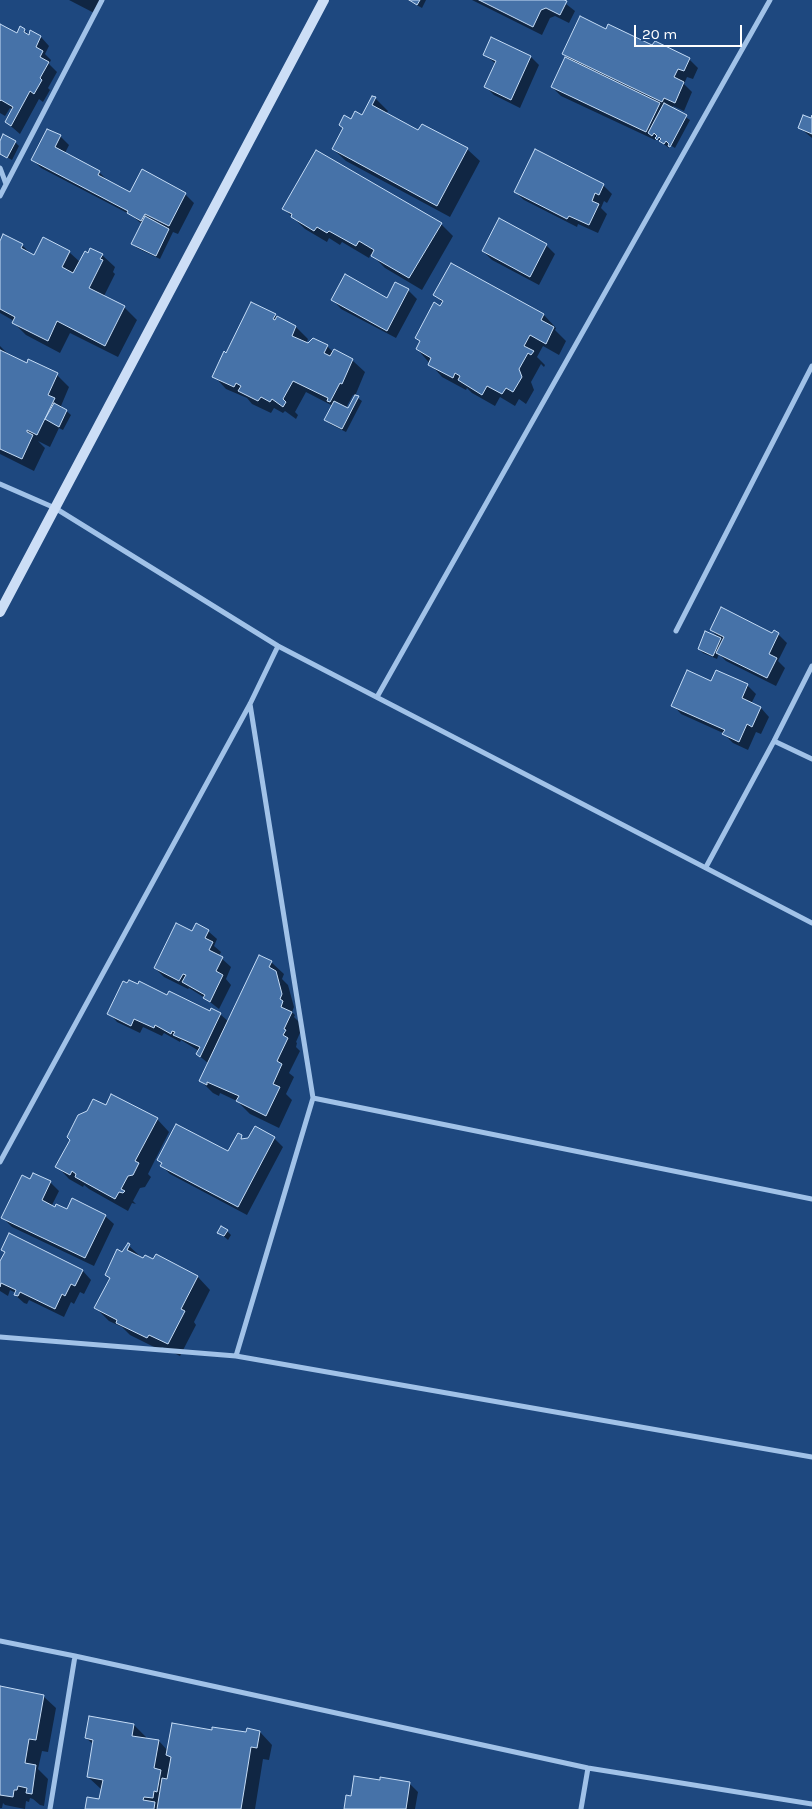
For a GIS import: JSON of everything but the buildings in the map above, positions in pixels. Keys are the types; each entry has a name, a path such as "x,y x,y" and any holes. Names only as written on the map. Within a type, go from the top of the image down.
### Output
{"main road":[{"path":"0,612 324,0"}],"street":[{"path":"0,196 102,0"},
{"path":"377,697 770,0"},
{"path":"0,168 6,184"},
{"path":"676,632 812,366"},
{"path":"0,484 55,508 278,646 812,923"},
{"path":"0,1162 250,704 278,646"},
{"path":"706,867 812,666"},
{"path":"236,1356 313,1098 250,704"},
{"path":"774,741 812,759"},
{"path":"313,1098 812,1199"},
{"path":"0,1337 236,1356 812,1457"},
{"path":"0,1642 75,1656 588,1768 812,1804"},
{"path":"50,1809 75,1656"},
{"path":"581,1809 588,1768"}]}
